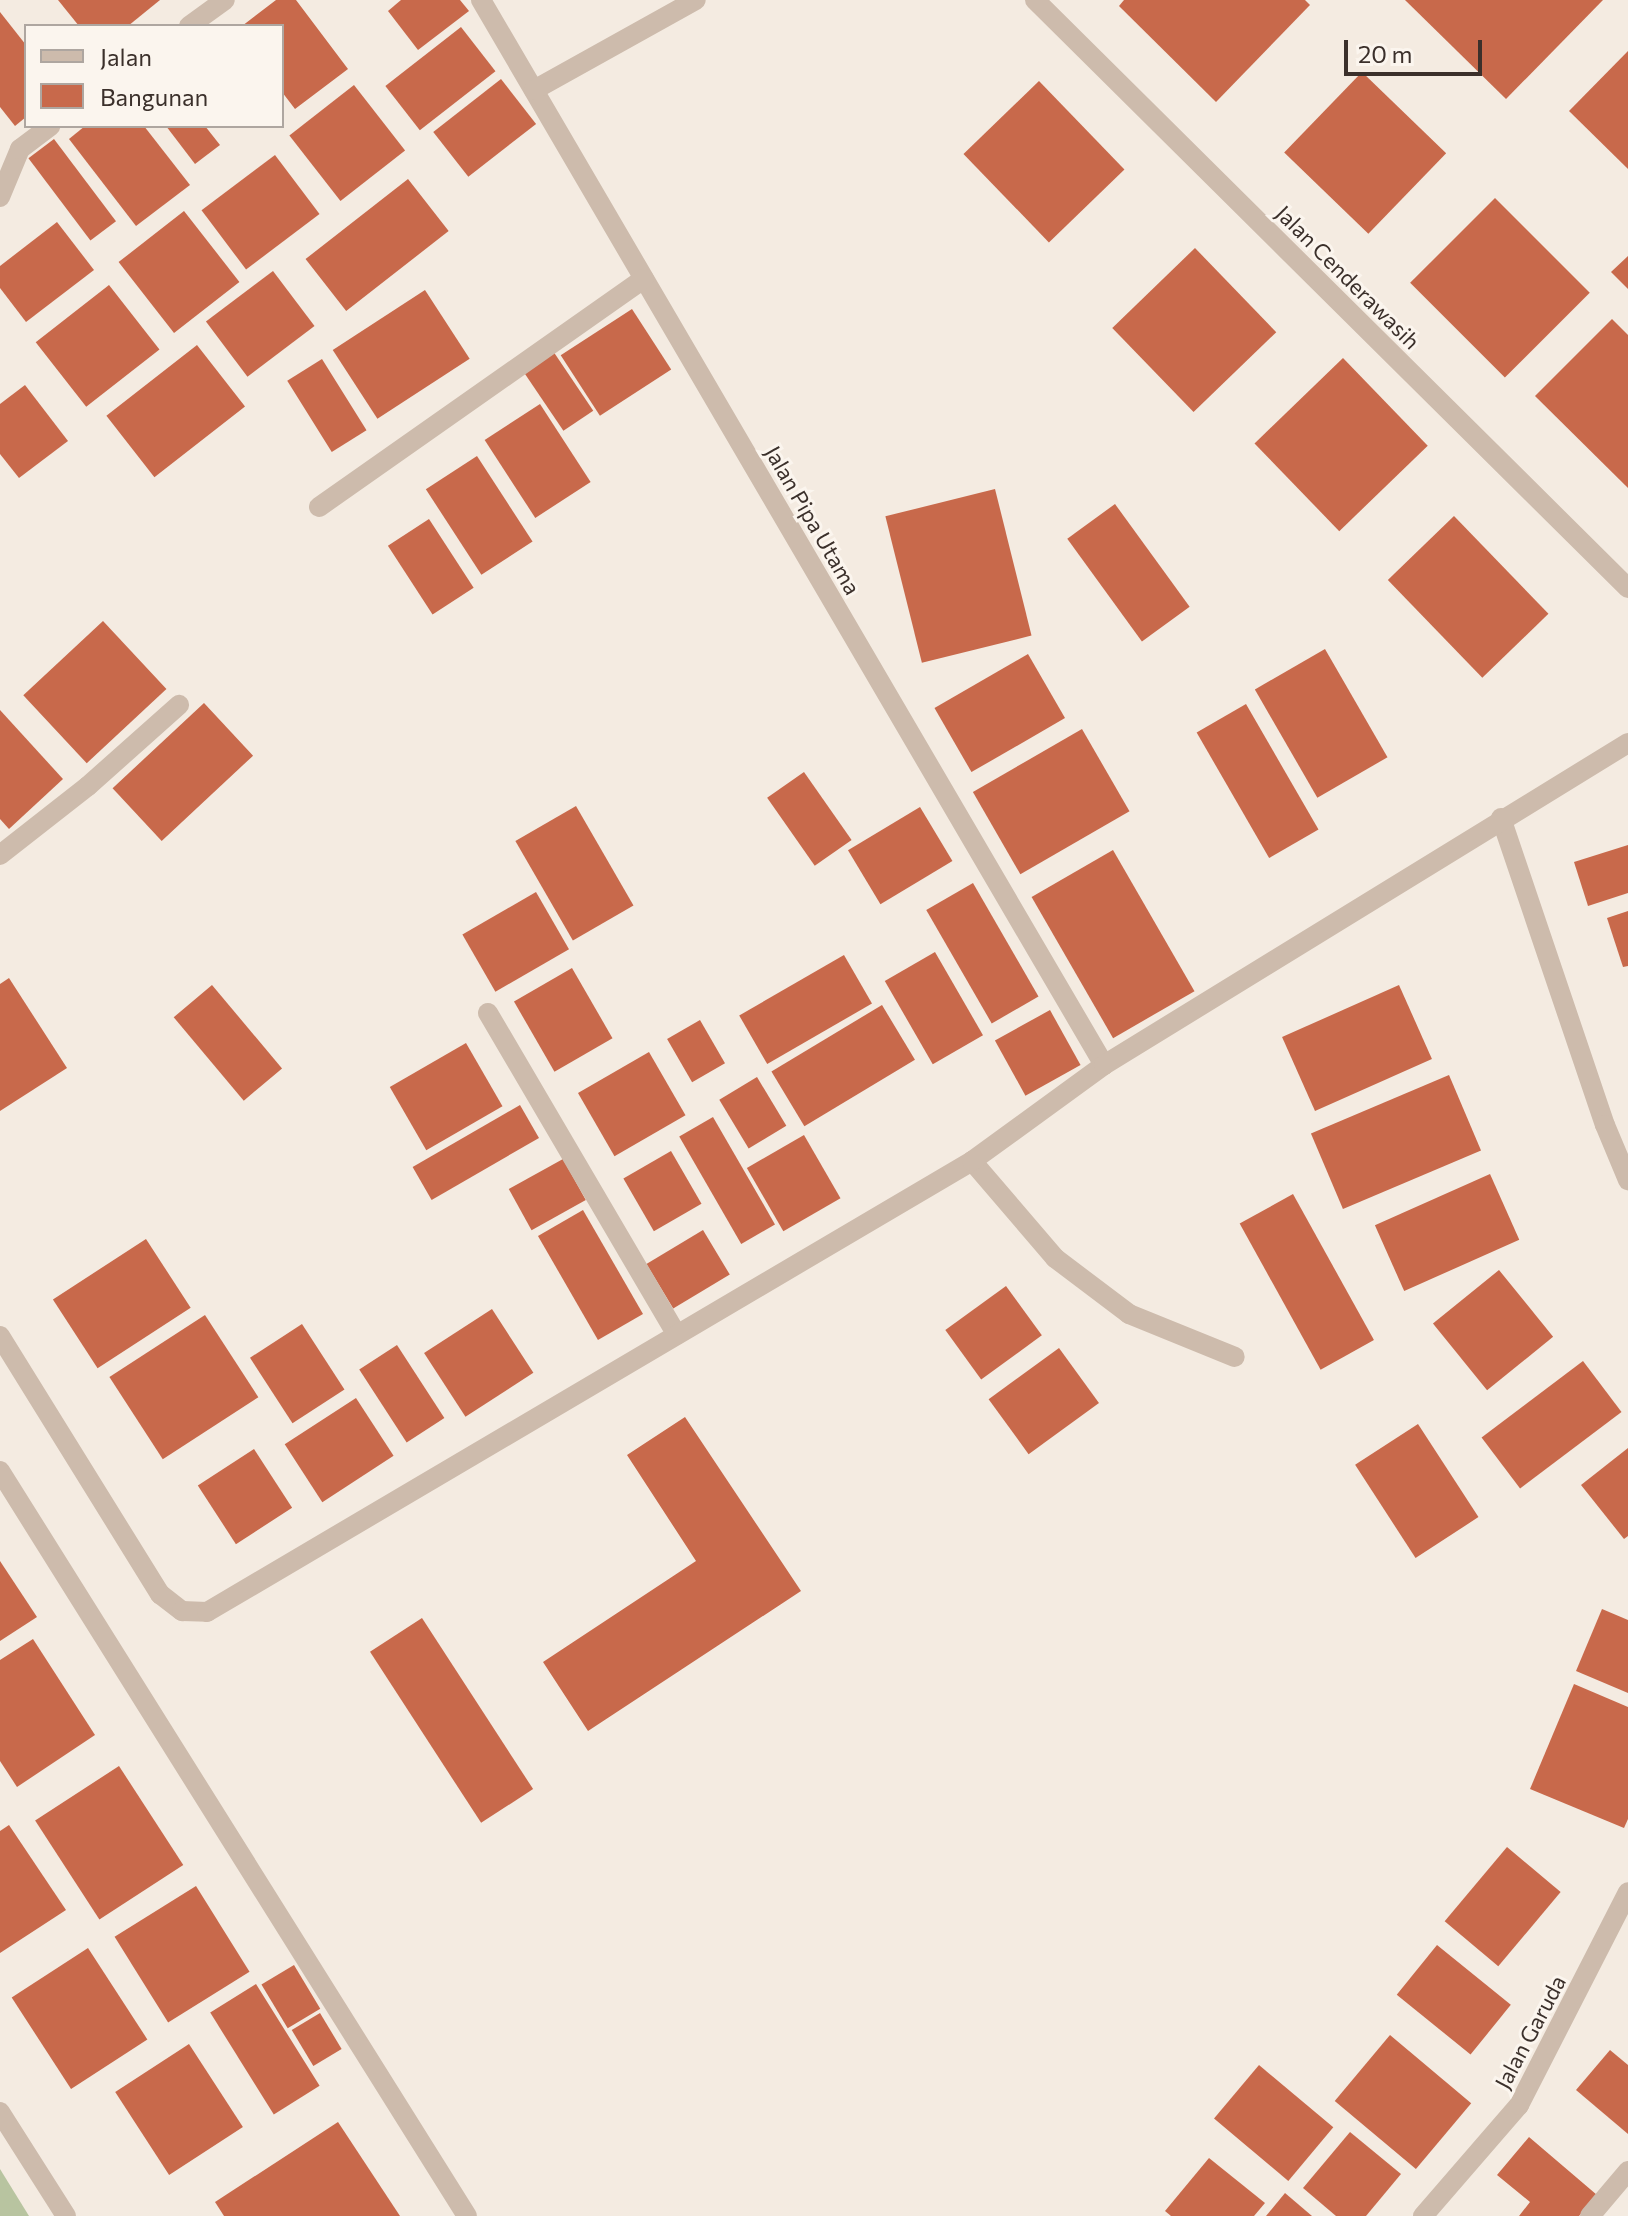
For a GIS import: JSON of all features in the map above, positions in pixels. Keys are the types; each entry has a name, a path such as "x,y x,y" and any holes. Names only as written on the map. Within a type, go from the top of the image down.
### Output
{"street":[{"path":"192,24 225,0"},
{"name":"Jalan Pipa Utama","path":"481,0 1104,1065"},
{"path":"534,90 696,0"},
{"name":"Jalan Cenderawasih","path":"1035,0 1628,588"},
{"path":"0,197 20,149 47,128"},
{"path":"319,507 644,279"},
{"path":"0,855 88,786 179,705"},
{"path":"0,1336 160,1594 182,1611 207,1612 972,1161 1104,1065 1501,818 1628,743"},
{"path":"1501,818 1605,1125 1628,1180"},
{"path":"488,1013 677,1335"},
{"path":"972,1161 1055,1258 1129,1314 1235,1357"},
{"path":"0,1471 467,2216"},
{"name":"Jalan Garuda","path":"1423,2216 1519,2105 1628,1892"},
{"path":"0,2112 66,2216"},
{"path":"1590,2216 1628,2171"}],"green space":[{"path":"0,2169 29,2216 0,2216"}],"building":[{"path":"58,0 160,0 130,24 77,24"},
{"path":"276,0 296,0 348,69 295,109 284,95 284,24 245,24"},
{"path":"401,0 460,0 469,11 418,50 388,11"},
{"path":"1124,0 1305,0 1310,5 1216,102 1119,6"},
{"path":"1405,0 1603,0 1506,99"},
{"path":"0,12 24,42 24,119 15,126 0,107"},
{"path":"461,27 495,71 420,130 385,86"},
{"path":"1628,51 1628,169 1569,111"},
{"path":"1362,72 1446,153 1368,234 1284,153"},
{"path":"501,79 536,124 468,177 433,132"},
{"path":"1039,81 1124,169 1049,242 963,154"},
{"path":"354,85 405,150 340,201 289,135"},
{"path":"83,128 146,128 190,185 136,226 69,139"},
{"path":"168,128 207,128 220,145 195,164"},
{"path":"54,139 116,221 90,241 28,158"},
{"path":"275,155 320,214 246,269 202,210"},
{"path":"408,179 449,231 346,311 306,259"},
{"path":"1495,198 1590,293 1505,378 1410,283"},
{"path":"184,211 239,282 174,333 119,262"},
{"path":"57,222 94,270 26,322 0,288 0,266"},
{"path":"1195,248 1276,332 1194,412 1112,328"},
{"path":"1628,256 1628,289 1611,272"},
{"path":"273,271 315,326 247,377 206,322"},
{"path":"109,285 159,350 86,407 36,342"},
{"path":"425,290 470,359 377,419 333,350"},
{"path":"632,309 671,369 600,416 561,355"},
{"path":"1612,319 1628,335 1628,488 1535,396"},
{"path":"197,345 245,406 154,477 106,416"},
{"path":"553,351 593,411 563,431 523,371"},
{"path":"1343,358 1428,446 1339,531 1255,443"},
{"path":"322,359 367,430 332,452 287,381"},
{"path":"25,385 68,441 19,478 0,454 0,404"},
{"path":"540,404 591,482 535,518 485,440"},
{"path":"477,456 533,542 481,575 426,489"},
{"path":"995,489 1032,636 922,663 885,516"},
{"path":"1115,504 1190,607 1142,641 1067,539"},
{"path":"1454,516 1548,614 1482,678 1388,580"},
{"path":"429,519 474,588 433,614 388,546"},
{"path":"103,621 166,689 87,763 23,695"},
{"path":"1325,649 1388,757 1317,798 1255,690"},
{"path":"1028,654 1065,718 971,772 934,708"},
{"path":"204,703 253,756 162,841 113,788"},
{"path":"1246,704 1318,830 1269,858 1197,732"},
{"path":"0,710 63,779 9,829 0,819"},
{"path":"1082,729 1130,811 1020,874 973,792"},
{"path":"804,772 852,840 815,866 767,798"},
{"path":"576,806 634,906 573,941 515,841"},
{"path":"920,807 952,861 880,904 848,850"},
{"path":"1628,845 1628,893 1588,906 1574,862"},
{"path":"1113,850 1194,991 1113,1038 1032,897"},
{"path":"973,883 1038,996 992,1023 926,910"},
{"path":"536,892 569,949 495,992 462,934"},
{"path":"1628,911 1628,966 1623,967 1607,918"},
{"path":"935,952 983,1035 933,1064 885,981"},
{"path":"844,955 872,1003 767,1064 739,1015"},
{"path":"572,968 612,1038 554,1072 514,1002"},
{"path":"9,978 67,1068 0,1111 0,984"},
{"path":"212,985 282,1068 244,1101 174,1017"},
{"path":"1399,985 1432,1059 1315,1111 1282,1037"},
{"path":"882,1005 915,1060 804,1126 771,1071"},
{"path":"1050,1010 1081,1065 1025,1096 995,1041"},
{"path":"700,1020 725,1063 692,1082 667,1039"},
{"path":"466,1043 502,1106 426,1150 390,1087"},
{"path":"649,1052 686,1115 614,1156 578,1093"},
{"path":"1449,1075 1481,1150 1343,1209 1311,1134"},
{"path":"757,1077 786,1126 749,1149 719,1100"},
{"path":"520,1105 539,1138 432,1200 413,1167"},
{"path":"713,1117 775,1224 741,1244 679,1136"},
{"path":"804,1135 840,1198 783,1231 747,1168"},
{"path":"671,1151 702,1204 654,1231 623,1178"},
{"path":"563,1159 586,1200 532,1230 509,1189"},
{"path":"1490,1174 1519,1240 1404,1291 1375,1225"},
{"path":"1293,1194 1374,1340 1321,1370 1240,1224"},
{"path":"583,1210 643,1314 598,1340 538,1236"},
{"path":"703,1230 730,1275 673,1309 646,1264"},
{"path":"146,1239 191,1308 98,1368 53,1299"},
{"path":"1499,1270 1553,1337 1487,1390 1433,1323"},
{"path":"1006,1286 1042,1335 981,1379 945,1330"},
{"path":"492,1309 533,1373 465,1417 424,1353"},
{"path":"205,1315 258,1397 163,1459 109,1377"},
{"path":"302,1324 344,1389 292,1423 250,1358"},
{"path":"397,1345 444,1418 407,1442 359,1370"},
{"path":"1059,1348 1099,1403 1029,1454 989,1399"},
{"path":"1583,1361 1622,1412 1520,1489 1482,1437"},
{"path":"356,1398 394,1456 322,1502 285,1444"},
{"path":"685,1417 801,1591 588,1731 543,1662 696,1561 627,1455"},
{"path":"1418,1424 1478,1517 1416,1558 1355,1465"},
{"path":"1628,1448 1628,1536 1624,1539 1581,1485"},
{"path":"254,1449 292,1508 236,1544 198,1485"},
{"path":"0,1561 37,1617 0,1641"},
{"path":"1602,1609 1628,1620 1628,1693 1576,1671"},
{"path":"422,1618 533,1789 481,1823 370,1652"},
{"path":"33,1639 95,1735 17,1787 0,1761 0,1660"},
{"path":"1574,1684 1628,1707 1628,1819 1624,1828 1530,1789"},
{"path":"119,1766 183,1865 99,1919 35,1820"},
{"path":"9,1825 66,1910 0,1953 0,1831"},
{"path":"1507,1847 1561,1892 1498,1966 1445,1921"},
{"path":"196,1886 250,1972 168,2023 115,1937"},
{"path":"1437,1945 1511,2005 1471,2055 1397,1995"},
{"path":"88,1948 147,2039 71,2089 12,1998"},
{"path":"294,1965 320,2009 288,2028 261,1985"},
{"path":"256,1984 320,2086 274,2114 210,2013"},
{"path":"320,2013 342,2049 313,2066 292,2030"},
{"path":"1390,2035 1471,2103 1416,2169 1335,2101"},
{"path":"189,2044 243,2127 169,2175 115,2092"},
{"path":"1610,2050 1628,2065 1628,2134 1576,2090"},
{"path":"1259,2065 1333,2127 1288,2181 1214,2119"},
{"path":"338,2122 400,2216 224,2216 215,2202"},
{"path":"1350,2132 1401,2174 1366,2216 1336,2216 1303,2188"},
{"path":"1529,2137 1597,2195 1579,2216 1519,2216 1530,2202 1497,2175"},
{"path":"1209,2158 1265,2203 1254,2216 1171,2216 1165,2211"},
{"path":"1285,2193 1312,2216 1266,2216"}]}
